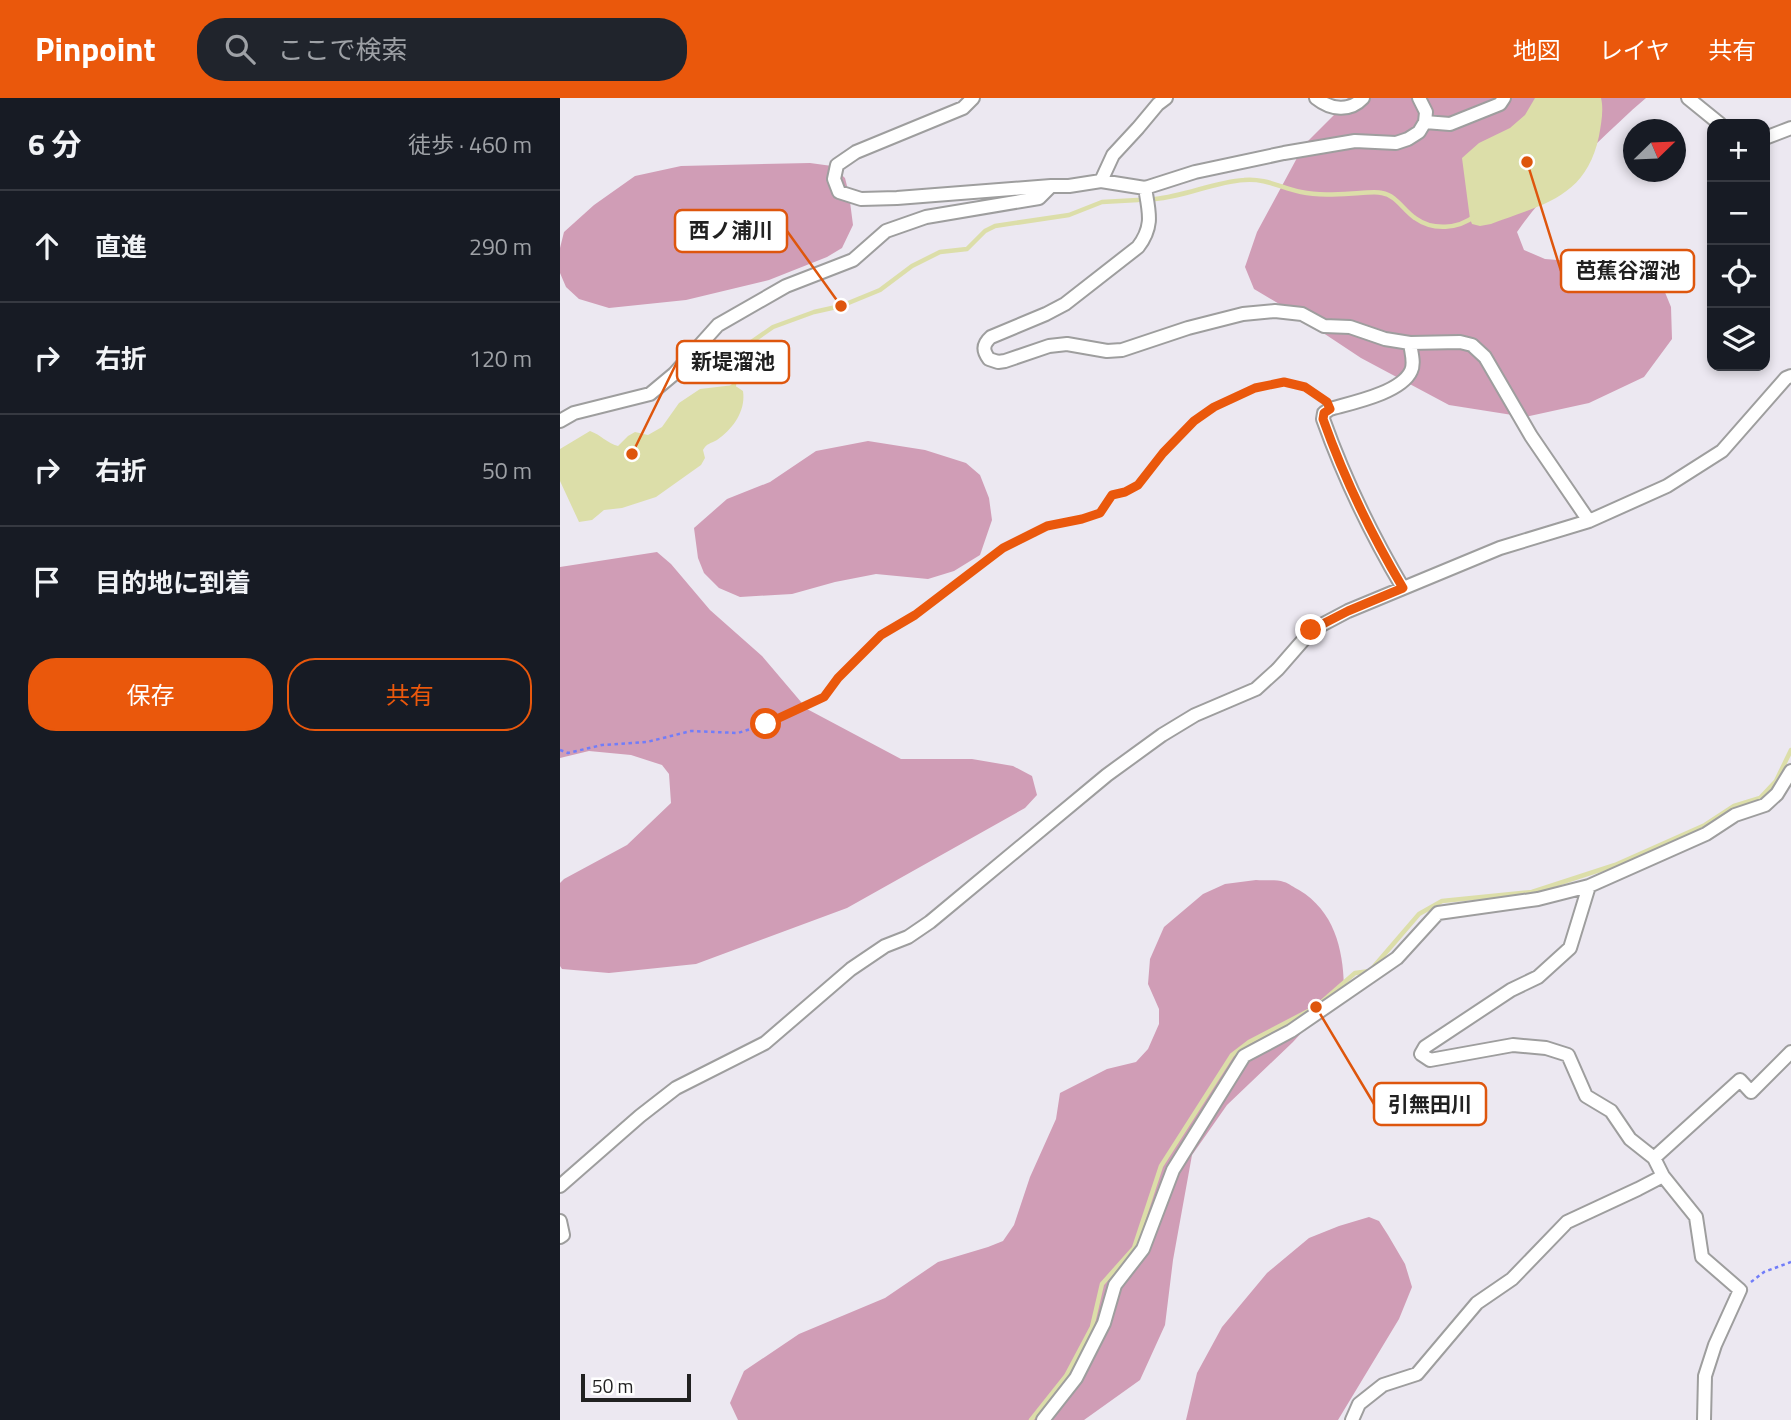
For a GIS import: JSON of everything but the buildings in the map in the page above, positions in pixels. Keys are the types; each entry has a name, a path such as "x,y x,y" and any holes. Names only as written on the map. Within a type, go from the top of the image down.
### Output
{"street":[{"path":"973,98 963,108 856,152 837,165 834,179 839,192 861,199 897,198 1069,186 1101,181 1145,188 1195,172 1284,153 1355,141 1396,143 1419,132 1425,122 1426,112 1419,98"},
{"path":"1101,181 1113,155 1166,98"},
{"path":"1317,98 1331,107 1342,108 1358,103 1363,98"},
{"path":"1425,122 1450,124 1500,104 1504,98"},
{"path":"1688,98 1714,119"},
{"path":"1770,136 1791,128"},
{"path":"560,421 573,414 650,394 674,374 718,325 786,286 853,260 886,231 926,217 1039,198 1051,186"},
{"path":"1145,188 1150,216 1149,227 1139,247 1065,304 991,337 985,342 984,349 989,359 1005,362 1049,346 1067,344 1107,351 1122,350 1188,328 1243,314 1275,311 1302,314 1324,326 1350,327 1385,340 1410,343 1460,342 1472,345 1485,357 1531,436 1589,521"},
{"path":"1403,588 1381,551 1338,462 1323,419 1324,413 1330,409 1373,397 1401,383 1411,372 1413,360 1410,343"},
{"path":"560,1186 676,1088 765,1043 851,969 885,946 908,937 930,922 1107,775 1140,751 1195,715 1256,689 1278,670 1311,630 1348,611 1500,548 1589,521 1667,486 1722,451 1786,378 1791,376"},
{"path":"1043,1420 1076,1378 1104,1323 1115,1285 1143,1249 1174,1170 1244,1056 1292,1031 1397,958 1438,913 1538,899 1589,886 1706,834 1735,815 1765,805 1777,794 1791,771"},
{"path":"1589,886 1570,948 1538,977 1511,990 1425,1047 1421,1054 1430,1060 1513,1045 1546,1048 1568,1055 1586,1096 1611,1111 1630,1139 1654,1158 1663,1176 1696,1217 1702,1257 1740,1290 1715,1345 1705,1376 1704,1420"},
{"path":"1654,1158 1741,1080 1751,1092 1791,1052"},
{"path":"1352,1420 1359,1404 1383,1385 1417,1374 1477,1303 1512,1279 1567,1222 1663,1176"},
{"path":"560,1221 563,1235 560,1237"}],"path":[{"path":"560,750 568,753 602,745 647,742 691,731 738,733 766,724 824,697 838,678 881,635 915,615 1003,548 1047,526 1100,513 1112,495 1138,485 1163,453 1194,421 1214,407 1255,388 1284,382 1305,387 1327,402 1330,409"},
{"path":"1740,1290 1764,1272 1791,1262"}],"shaded area":[{"path":"1348,98 1646,98 1563,177 1517,232 1524,250 1545,259 1634,266 1662,285 1671,307 1672,339 1644,377 1589,403 1525,417 1449,405 1361,358 1254,289 1245,267 1257,232 1304,145"},
{"path":"1535,98 1601,98 1601,122 1593,157 1573,186 1560,196 1491,224 1472,224 1462,158 1479,143 1510,128 1525,115"},
{"path":"810,163 832,166 845,178 849,194 853,225 842,248 827,257 769,280 686,300 609,308 579,299 566,287 560,273 560,248 564,232 594,205 635,176 681,166"},
{"path":"734,385 743,391 740,412 728,431 704,448 705,458 701,465 656,497 622,508 604,510 592,520 579,522 560,481 560,449 590,431 618,446 635,432 648,435 662,427 679,403 700,389"},
{"path":"868,441 925,450 966,463 980,475 989,498 992,520 980,555 954,571 928,579 876,574 792,594 740,597 719,588 704,573 698,558 694,528 727,499 770,482 816,451"},
{"path":"657,552 671,564 710,610 762,656 807,709 901,759 972,759 1013,766 1032,776 1037,795 1025,808 847,908 696,964 609,973 562,969 560,883 627,845 671,803 669,774 662,765 631,755 589,751 560,758 560,567"},
{"path":"1256,880 1286,883 1299,890 1321,909 1339,944 1344,986 1293,1042 1227,1105 1192,1155 1173,1260 1165,1325 1140,1380 1084,1420 738,1420 730,1403 744,1371 799,1334 885,1298 938,1262 1003,1241 1014,1225 1030,1177 1056,1119 1060,1093 1107,1069 1136,1062 1148,1049 1159,1024 1159,1009 1148,984 1150,959 1164,927 1203,894 1225,884"},
{"path":"1369,1217 1379,1221 1388,1235 1405,1264 1412,1287 1399,1319 1338,1420 1186,1420 1197,1373 1222,1327 1267,1273 1309,1238"}],"waterway":[{"path":"1155,199 1222,183 1252,180 1316,194 1387,194 1415,218 1437,227 1461,224 1475,216"},
{"path":"730,389 734,385 734,354 773,327 814,312 841,306 880,290 912,266 940,252 967,249 985,231 995,226 1069,215 1102,202 1138,200"},
{"path":"1031,1420 1066,1376 1092,1327 1102,1284 1134,1248 1161,1166 1232,1055 1249,1042 1316,1007 1355,973 1370,971 1419,914 1442,901 1532,892 1615,865 1705,825 1734,806 1760,798 1776,781 1791,750"}],"place":[{"name":"芭蕉谷溜池","path":"1527,162"},
{"name":"西ノ浦川","path":"841,306"},
{"name":"新堤溜池","path":"632,454"},
{"name":"引無田川","path":"1316,1007"}],"route":[{"path":"766,724 824,697 838,678 881,635 915,615 1003,548 1047,526 1100,513 1112,495 1138,485 1163,453 1194,421 1214,407 1255,388 1284,382 1305,387 1327,402 1330,409 1324,413 1323,419 1338,462 1381,551 1403,588 1311,630"}]}
